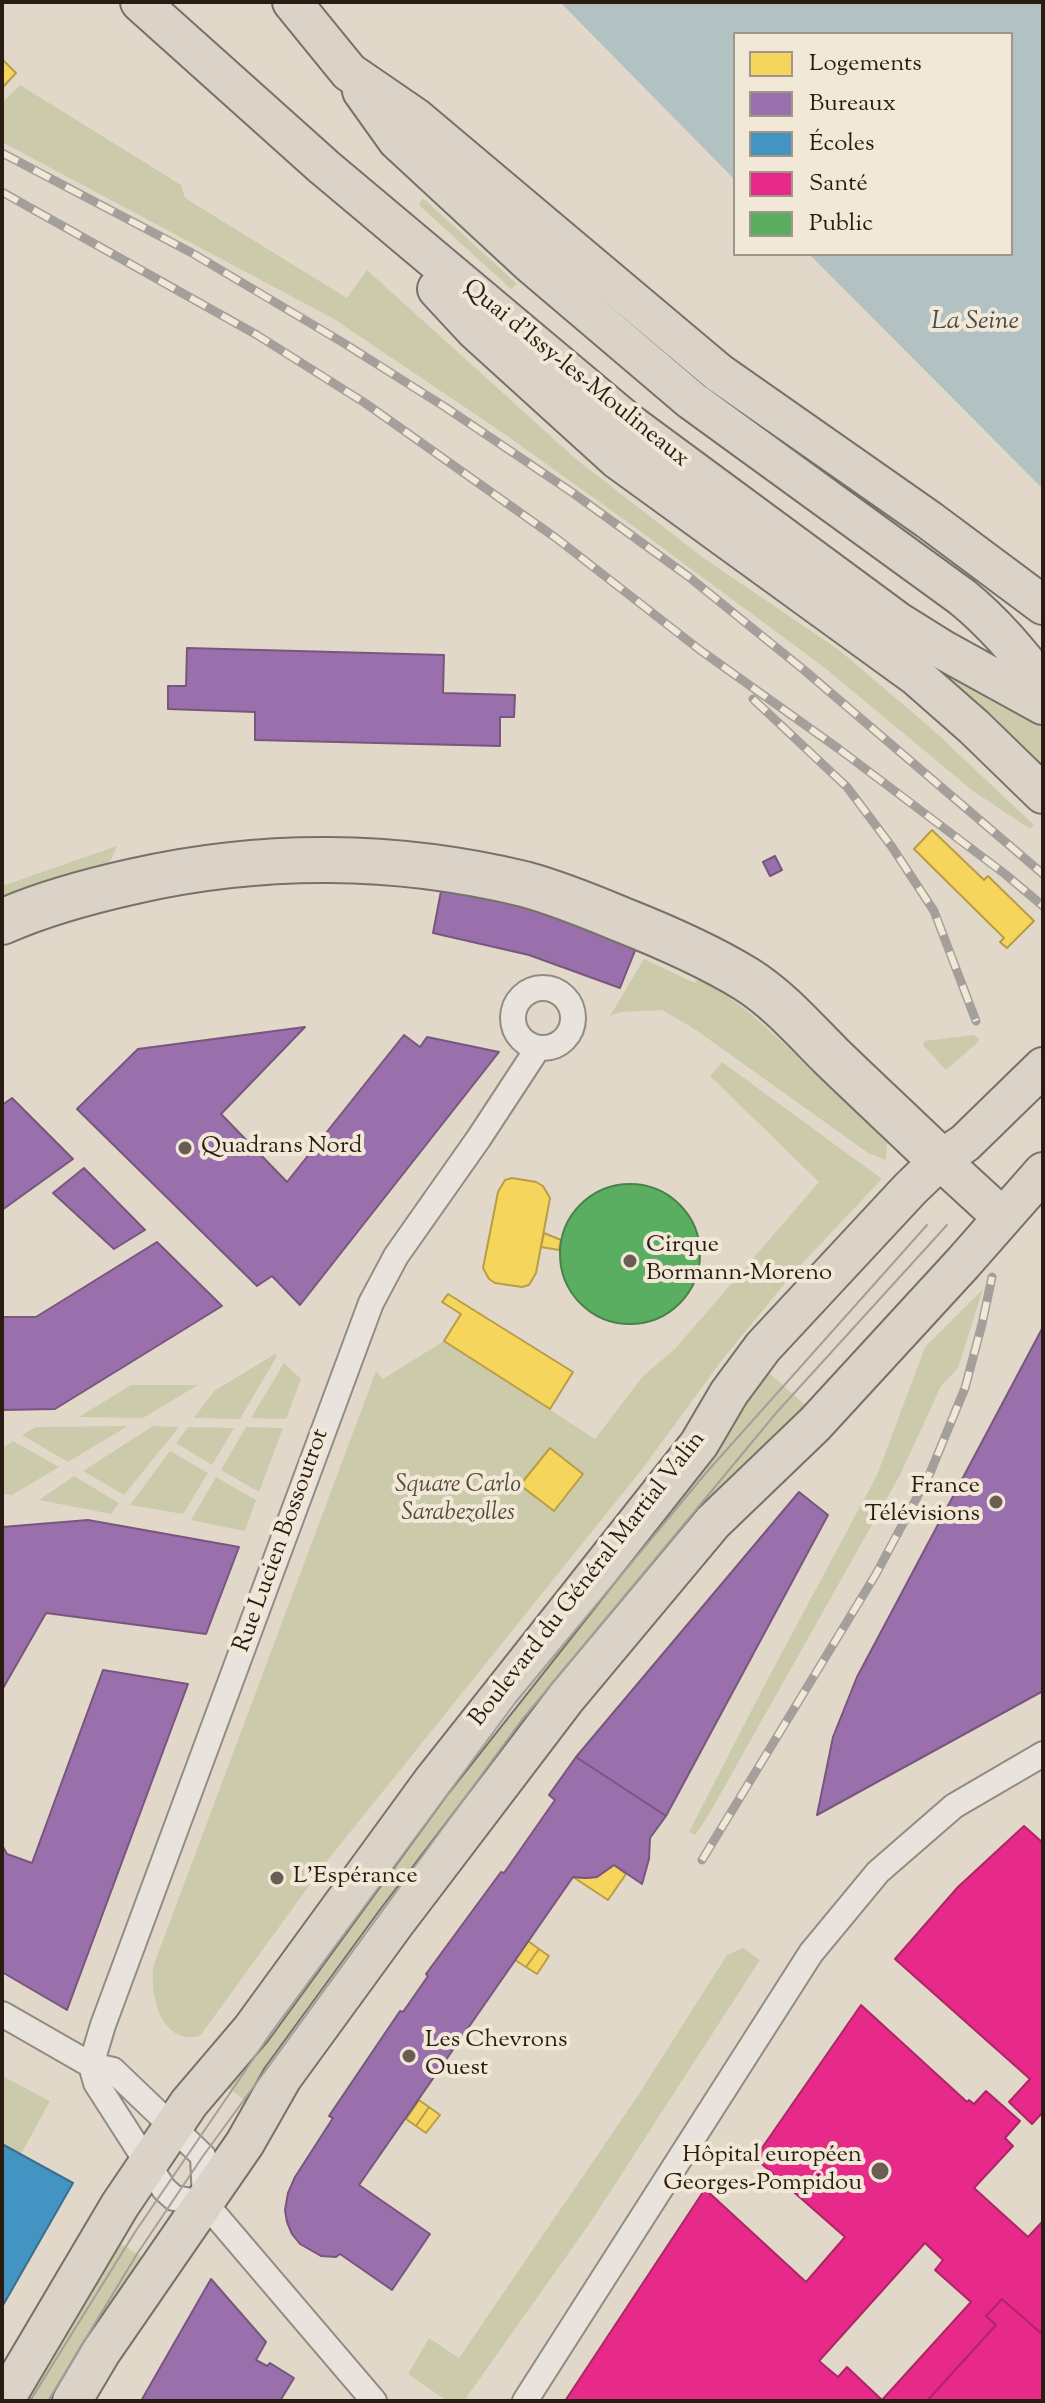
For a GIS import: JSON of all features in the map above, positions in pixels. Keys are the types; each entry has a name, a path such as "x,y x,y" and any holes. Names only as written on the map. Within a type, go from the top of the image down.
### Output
{"highway":[{"path":"2,922 96,890 201,867 246,862 380,861 527,885 642,927 747,980 777,1003 940,1160"}],"main road":[{"name":"Quai d'Issy-les-Moulineaux","path":"140,2 324,167 630,424 897,621 1043,705"},
{"path":"292,2 349,72 397,140 531,264 691,400 988,618 1043,684"},
{"path":"349,72 416,118 719,373 929,520 1043,605"},
{"path":"324,167 476,331 617,459 916,676 1043,794"},
{"name":"Boulevard du Général Martial Valin","path":"4,2401 120,2205 142,2154 166,2121 196,2095 252,2029 432,1782 699,1444 729,1393 763,1347 910,1189 940,1160 965,1143 1043,1067"},
{"path":"940,1160 1002,1217"},
{"path":"72,2401 101,2352 245,2143 282,2078 566,1698 713,1522 815,1424 1043,1172"}],"street":[{"name":"Rue Lucien Bossoutrot","path":"91,2065 103,2025 371,1303 396,1256 538,1048"},
{"path":"525,2401 811,1953 878,1872 943,1815 1043,1754"},
{"path":"2,2014 91,2065 113,2070 203,2156 205,2203 374,2401"},
{"path":"91,2065 96,2083 164,2189 174,2198 205,2203"}],"green space":[{"path":"20,85 181,185 185,198 347,298 367,270 577,460 705,559 839,650 932,729 1034,825 1030,829 973,791 825,668 640,531 503,433 334,319 2,142 2,103"},
{"path":"423,198 517,284 511,289 419,205"},
{"path":"926,649 1043,723 1043,775 914,659"},
{"path":"117,846 110,862 2,905 2,886"},
{"path":"644,959 695,983 701,976 750,1013 884,1134 887,1141 886,1160 868,1153 693,1028 662,1010 621,1012 610,1016"},
{"path":"974,1035 979,1039 977,1043 946,1070 923,1045 925,1041"},
{"name":"Square Carlo Sarabezolles","path":"722,1062 882,1179 795,1271 722,1360 643,1468 327,1861 200,2036 176,2034 167,2026 156,2004 153,1967 376,1371 383,1379 444,1341 595,1439 643,1376 675,1349 819,1182 710,1076"},
{"path":"983,1289 958,1368 941,1386 900,1475 708,1816 695,1835 689,1832 877,1475 925,1347"},
{"path":"275,1354 277,1356 240,1419 194,1418 214,1391"},
{"path":"284,1363 301,1379 286,1419 251,1418"},
{"path":"761,1366 810,1409 248,2103 223,2084"},
{"path":"131,1385 198,1385 143,1418 79,1417"},
{"path":"128,1426 68,1462 22,1435 36,1427"},
{"path":"153,1426 179,1427 124,1495 83,1471"},
{"path":"188,1427 234,1428 212,1465 176,1443"},
{"path":"246,1427 283,1428 259,1492 221,1470"},
{"path":"13,1441 59,1467 12,1495 2,1494 2,1448"},
{"path":"170,1451 208,1473 183,1514 130,1505"},
{"path":"74,1476 119,1503 111,1514 39,1500"},
{"path":"216,1477 256,1500 245,1531 191,1520"},
{"path":"743,1948 760,1960 592,2220 464,2401 447,2401 408,2374 429,2338 459,2358 637,2097 727,1955"},
{"path":"2,2076 50,2101 21,2154 2,2144"},
{"path":"116,2241 144,2258 55,2401 17,2401"}],"water":[{"name":"La Seine","path":"560,2 1043,2 1043,489 811,256 1013,256 1013,32 733,32 733,178"}],"building: Logements":[{"path":"2,59 16,73 2,88"},
{"path":"932,830 984,880 988,876 1034,921 1007,948 1000,942 1004,938 914,849"},
{"path":"512,1178 536,1182 543,1186 550,1198 536,1273 529,1285 522,1287 495,1283 483,1268 498,1192 505,1180"},
{"path":"544,1233 561,1240 559,1250 541,1247"},
{"path":"448,1294 573,1372 550,1409 444,1341 461,1314 442,1302"},
{"path":"550,1448 583,1474 554,1511 520,1485"},
{"path":"614,1865 626,1874 608,1900 573,1877 597,1877"},
{"path":"528,1941 539,1949 526,1967 515,1960"},
{"path":"539,1949 549,1956 537,1974 526,1967"},
{"path":"419,2100 429,2107 416,2126 406,2119"},
{"path":"429,2107 440,2115 426,2133 416,2126"}],"building: Bureaux":[{"path":"187,648 444,655 443,693 515,695 514,717 500,717 500,746 255,740 255,712 168,709 168,686 186,686"},
{"path":"775,856 782,870 770,876 763,862"},
{"path":"442,886 559,913 638,943 620,988 529,955 433,933"},
{"name":"Quadrans Nord","path":"305,1027 221,1114 287,1182 404,1035 420,1047 427,1037 499,1052 300,1305 272,1276 257,1286 77,1109 138,1049"},
{"path":"12,1098 73,1159 2,1210 2,1105"},
{"path":"84,1168 145,1230 114,1249 53,1193"},
{"path":"157,1242 222,1306 55,1409 2,1410 2,1317 36,1317"},
{"name":"France Télévisions","path":"1043,1327 1043,1691 817,1815 833,1737 857,1677"},
{"name":"France Télévisions","path":"799,1492 828,1515 666,1816 576,1757"},
{"path":"88,1520 239,1547 206,1634 46,1613 2,1690 2,1527"},
{"path":"103,1670 188,1684 67,2010 2,1972 2,1845 7,1854 32,1863"},
{"name":"Les Chevrons Ouest","path":"576,1757 666,1816 650,1838 649,1859 642,1884 614,1865 597,1877 573,1877 359,2185 430,2234 392,2290 340,2254 336,2257 321,2256 300,2244 287,2222 285,2210 288,2193 333,2118 329,2116 400,2011 403,2012 428,1976 426,1974 501,1872 504,1873 555,1800 549,1795"},
{"path":"211,2279 266,2342 256,2360 267,2366 270,2363 294,2378 280,2401 141,2401"}],"building: Écoles":[{"path":"2,2144 73,2183 2,2307"}],"building: Santé":[{"path":"1024,1826 1043,1843 1043,2112 1032,2124 1009,2102 1030,2079 895,1959 958,1887"},
{"path":"861,2005 967,2102 969,2100 974,2104 986,2091 1020,2121 1005,2138 1013,2146 974,2188 1028,2237 1043,2221 1043,2335 1002,2299 986,2316 996,2325 927,2401 565,2401 705,2189 806,2282 845,2237 755,2158","holes":["925,2243 943,2260 935,2270 971,2302 882,2400 847,2367 838,2377 819,2361"]},
{"path":"1002,2299 1043,2335 1043,2401 927,2401 996,2325 986,2316"}],"building: Public":[{"name":"Cirque Bormann-Moreno","path":"630,1184 657,1189 680,1204 695,1227 700,1254 695,1281 680,1304 657,1319 630,1324 603,1319 580,1304 565,1281 560,1254 565,1227 580,1204 603,1189"}],"tram line":[{"path":"30,2401 135,2232 271,2033 515,1703 705,1474 927,1225"},
{"path":"48,2401 137,2254 203,2156 521,1721 777,1412 947,1225"}],"railway":[{"path":"2,153 192,253 342,342 573,493 689,577 804,670 1043,874"},
{"path":"2,192 257,335 365,403 556,538 700,650 839,749 1005,874 1043,906"},
{"path":"753,699 847,787 892,847 934,911 976,1021"},
{"path":"702,1860 876,1574 930,1473 965,1388 992,1277"}],"place":[{"name":"Quadrans Nord","path":"185,1148"},
{"name":"Cirque Bormann-Moreno","path":"630,1261"},
{"name":"France Télévisions","path":"996,1502"},
{"name":"L'Espérance","path":"277,1878"},
{"name":"Les Chevrons Ouest","path":"409,2056"},
{"name":"Hôpital européen Georges-Pompidou","path":"880,2171"}]}
